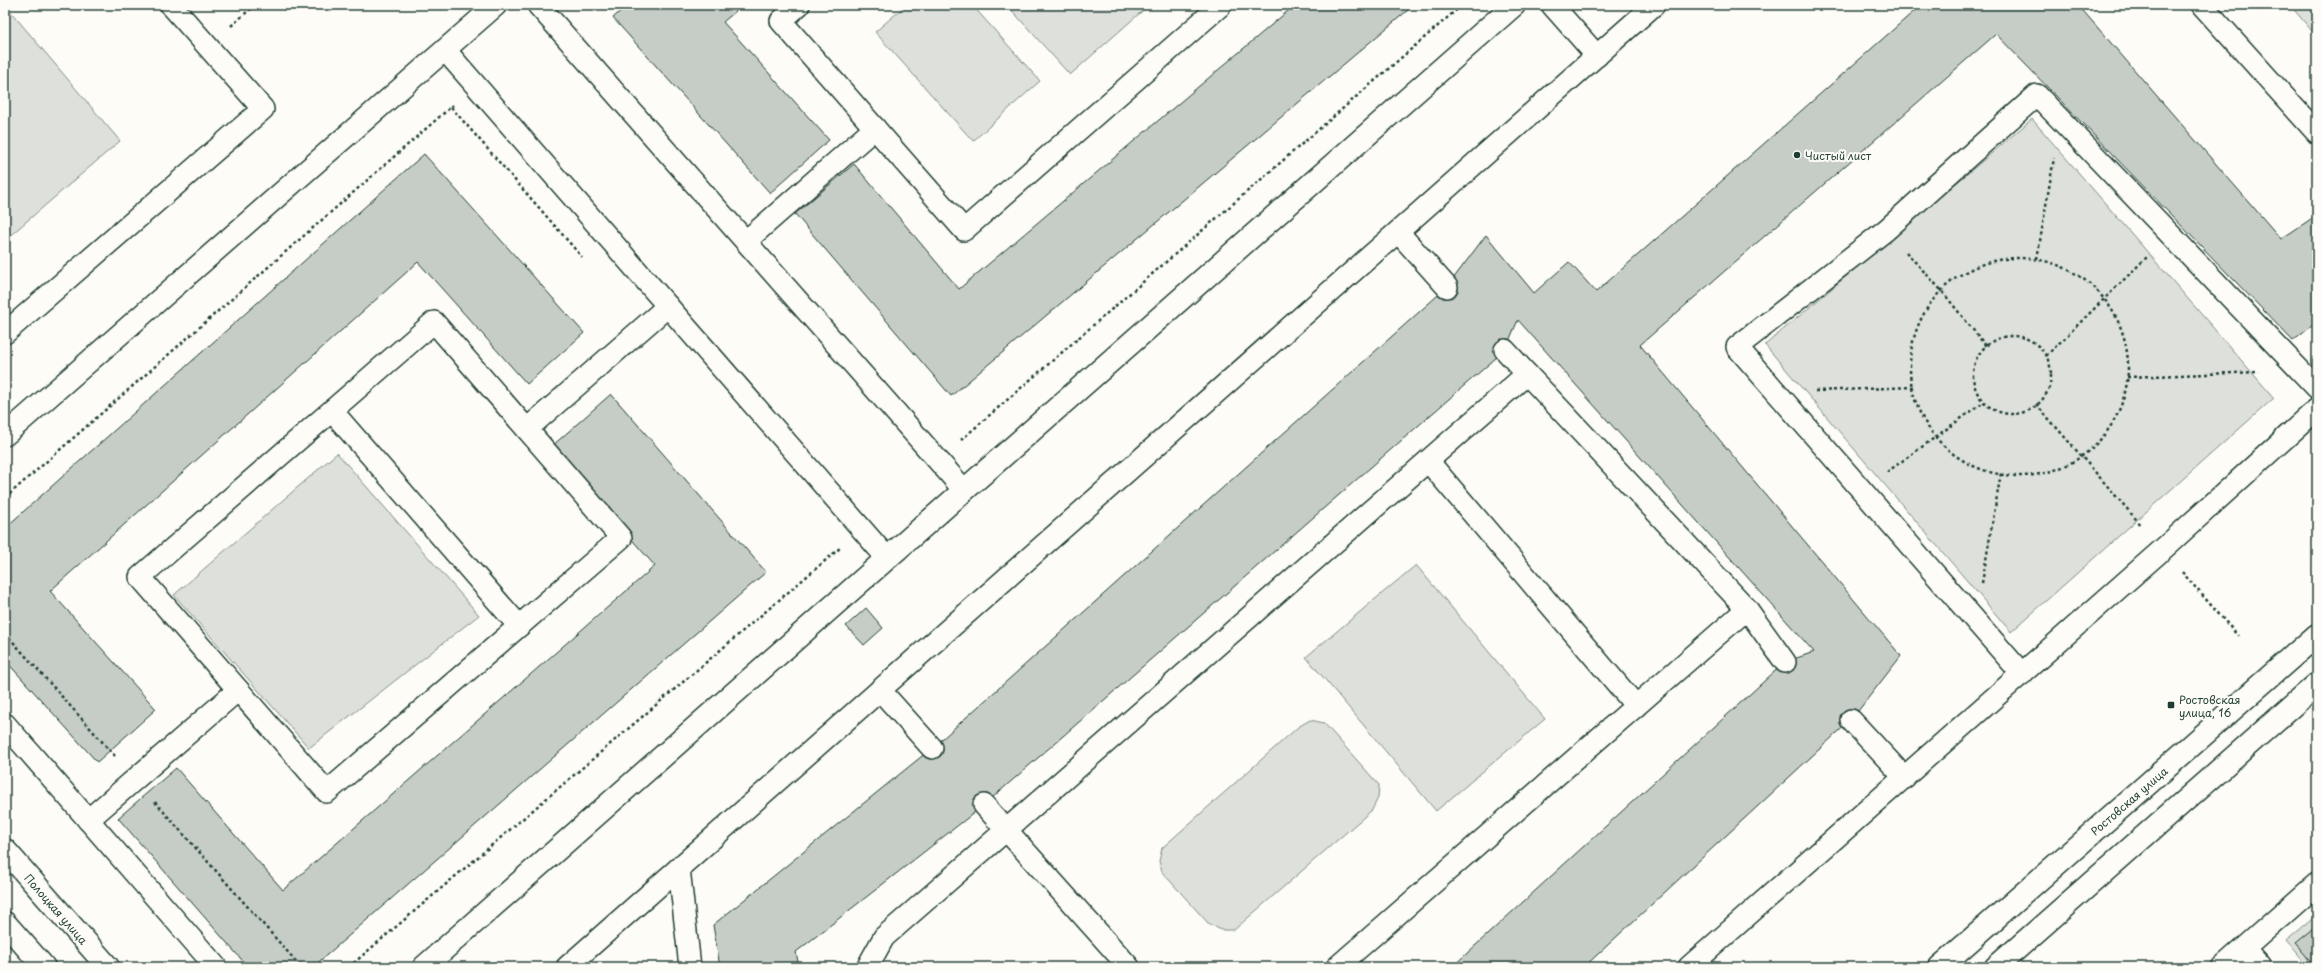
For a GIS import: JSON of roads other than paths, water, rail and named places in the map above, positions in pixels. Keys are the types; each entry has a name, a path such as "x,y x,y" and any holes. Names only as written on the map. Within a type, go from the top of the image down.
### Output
{"street":[{"path":"424,967 1514,5"},
{"name":"Ростовская улица","path":"1940,967 2317,635"},
{"path":"1996,967 2317,684"},
{"name":"Полоцкая улица","path":"5,850 108,967"},
{"path":"2223,967 2317,884"},
{"path":"5,923 44,967"}],"lane":[{"path":"5,333 263,109 171,5"},
{"path":"5,435 496,5"},
{"path":"538,5 964,490"},
{"path":"799,5 781,21 964,230 1221,5"},
{"path":"1552,5 1597,56"},
{"path":"567,967 1654,5"},
{"path":"2202,5 2317,133"},
{"path":"445,50 887,558"},
{"path":"2022,674 1737,347 1886,230 2037,95 2317,388"},
{"path":"746,241 875,128"},
{"path":"1398,232 1448,287"},
{"path":"527,429 668,306"},
{"path":"434,322 527,429 621,538 327,792 140,577 434,322"},
{"path":"1505,350 1747,609 1785,662"},
{"path":"870,967 869,964 884,936 1527,374"},
{"path":"1689,967 2163,550 2317,409"},
{"path":"332,411 519,626"},
{"path":"1428,461 1636,706"},
{"path":"1336,967 1747,609"},
{"path":"88,820 238,690"},
{"path":"880,690 932,748"},
{"path":"1851,720 1905,778"},
{"path":"5,724 216,967"},
{"path":"984,806 1129,967"},
{"path":"679,868 690,967"},
{"path":"2244,948 2260,967"}],"place":[{"name":"Чистый лист","path":"1797,155"},
{"name":"Ростовская улица, 16","path":"2171,705"}]}
